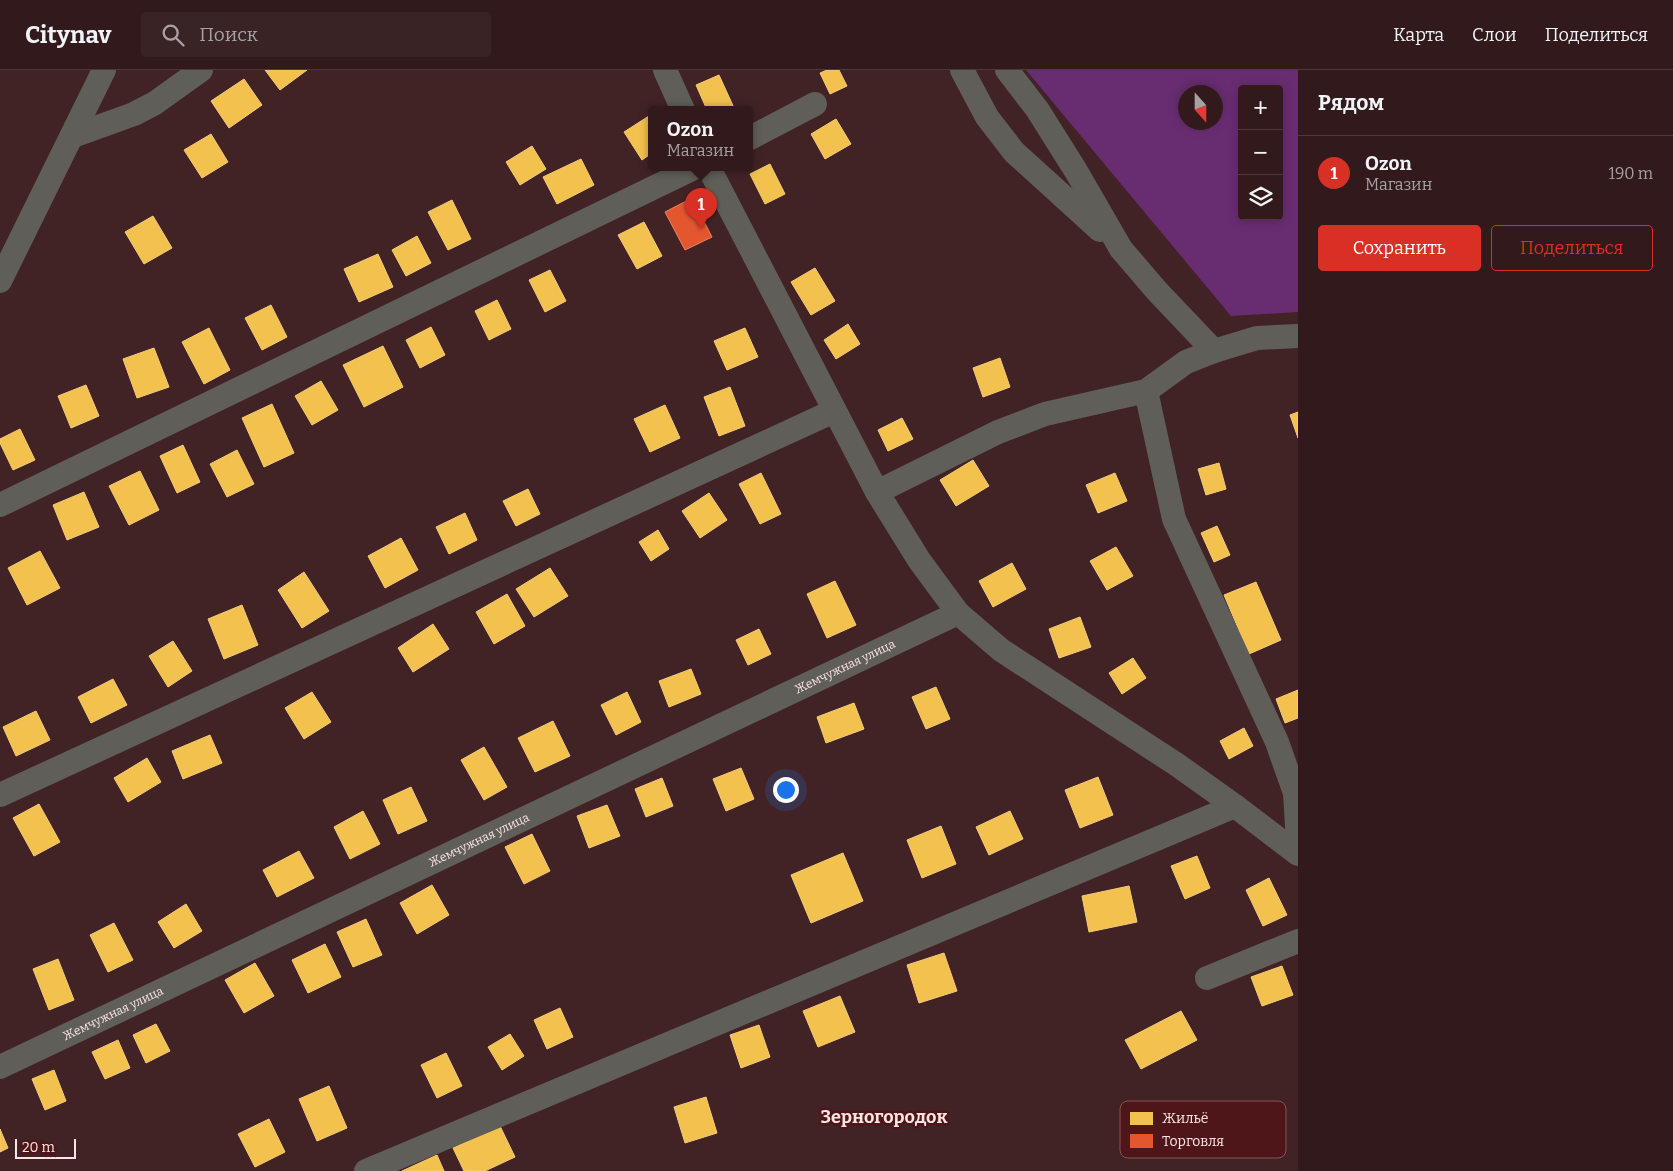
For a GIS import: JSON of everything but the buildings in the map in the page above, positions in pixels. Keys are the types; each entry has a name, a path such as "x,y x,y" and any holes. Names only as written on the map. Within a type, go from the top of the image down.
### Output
{"street":[{"path":"0,281 104,70"},
{"path":"73,136 134,114 156,103 201,70"},
{"path":"665,70 681,106"},
{"path":"962,70 987,116 1014,152 1121,248 1157,292 1214,351"},
{"path":"1007,70 1037,109 1121,248"},
{"path":"753,136 815,104"},
{"path":"0,505 688,171"},
{"path":"711,171 877,492 919,560 958,613 1001,650 1167,759 1235,806 1298,854"},
{"path":"877,492 998,432 1045,414 1146,392 1186,362 1214,351 1257,338 1298,336"},
{"path":"1146,392 1174,519 1277,742 1294,793 1298,842"},
{"path":"0,795 834,411"},
{"name":"Жемчужная улица","path":"0,1067 958,613"},
{"path":"366,1171 1235,806"},
{"path":"1207,978 1298,942"}],"shaded area":[{"path":"1026,70 1298,70 1298,312 1231,316"}],"place":[{"name":"Ozon","path":"701,229"}],"district":[{"name":"Зерногородок","path":"884,1117"}]}
